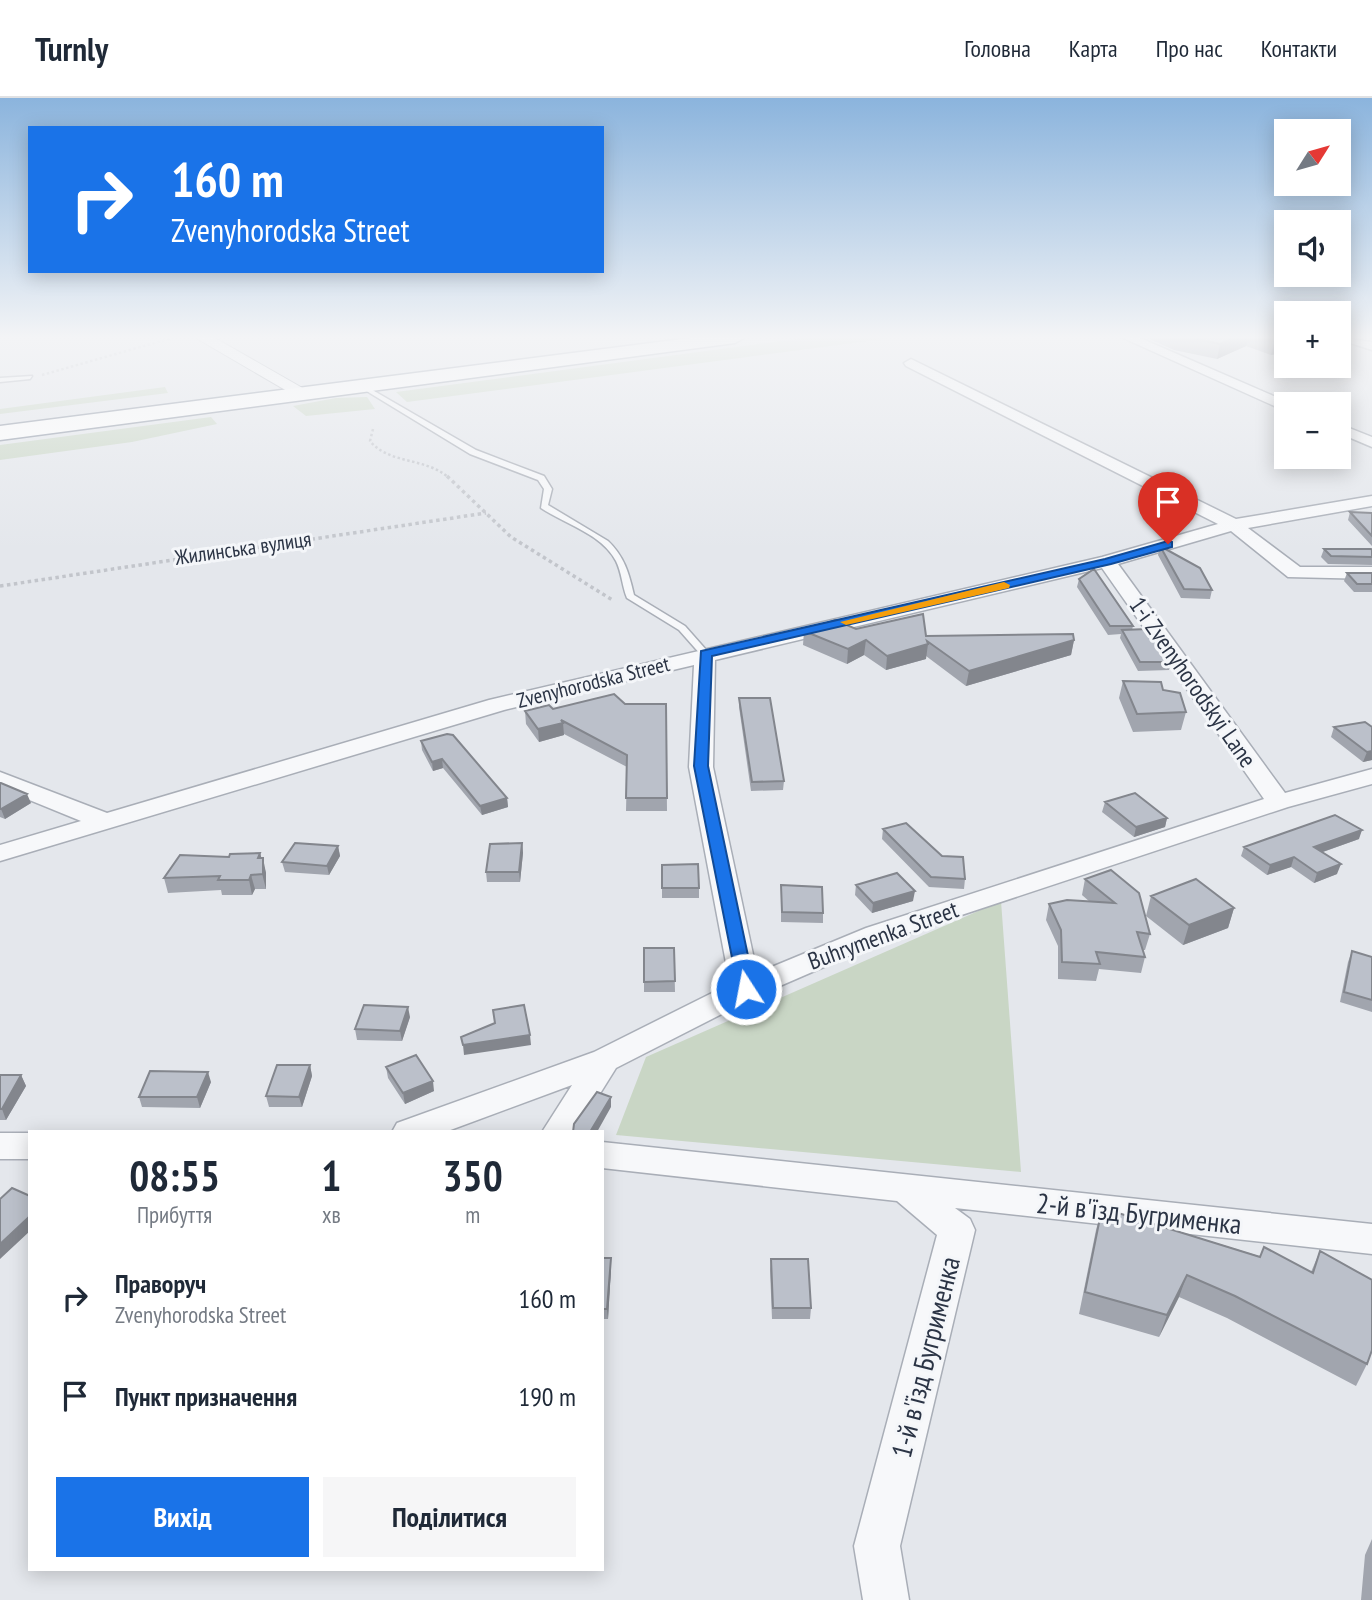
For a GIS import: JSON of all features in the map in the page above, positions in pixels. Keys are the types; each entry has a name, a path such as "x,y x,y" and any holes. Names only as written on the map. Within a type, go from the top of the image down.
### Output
{"highway":[{"path":"0,433 194,408"}],"street":[{"path":"1000,408 1234,526 1295,573 1372,573"},
{"path":"1351,433 1372,442"},
{"name":"Zvenyhorodska Street","path":"0,853 497,705 1107,561 1234,526 1372,501"},
{"name":"1-i Zvenyhorodskyi Lane","path":"1107,561 1279,802"},
{"path":"705,654 701,766 746,989"},
{"name":"Buhrymenka Street","path":"414,1130 605,1060 746,989 876,934 1279,802 1372,776"},
{"path":"0,779 106,822"},
{"path":"559,1130 605,1060"},
{"path":"0,1146 28,1146"},
{"path":"604,1156 906,1188"},
{"name":"2-й в'їзд Бугрименка","path":"906,1188 1372,1239"},
{"name":"1-й в'їзд Бугрименка","path":"886,1600 877,1546 957,1230 906,1188"}],"lane":[{"path":"399,408 473,452 541,478 548,489 544,506 606,543 620,559 630,596 682,628 705,654"}],"path":[{"path":"373,429 370,441 380,453 438,468 511,537 623,607"},
{"name":"Жилинська вулиця","path":"0,586 486,513"}],"green space":[{"path":"7,408 47,408 0,414 0,409"},
{"path":"296,408 375,409 306,416"},
{"path":"211,417 217,424 132,442 0,460 0,445"},
{"path":"1001,901 1021,1172 616,1135 646,1057"}],"building":[{"path":"1350,512 1372,513 1372,536"},
{"path":"1160,546 1200,568 1212,590 1184,589"},
{"path":"1324,549 1371,549 1372,557 1331,556"},
{"path":"1094,569 1133,626 1110,626 1079,579"},
{"path":"1347,573 1372,573 1372,584 1357,584"},
{"path":"923,614 926,636 1073,634 1074,640 969,671 927,641 928,644 887,656 866,640 848,649 804,631 835,620 856,629"},
{"path":"1148,629 1171,662 1140,662 1122,630"},
{"path":"1123,681 1161,682 1163,690 1180,693 1186,712 1137,714"},
{"path":"614,694 625,704 666,704 667,798 626,798 627,755 561,720 563,723 538,729 525,711 549,705 553,709"},
{"path":"739,698 770,698 784,781 752,782"},
{"path":"1365,722 1372,727 1372,751 1367,752 1334,727"},
{"path":"453,735 507,798 480,806 442,759 432,762 421,741"},
{"path":"1,783 27,794 0,809"},
{"path":"1135,793 1167,818 1136,827 1105,802"},
{"path":"1335,815 1362,830 1314,847 1341,864 1317,873 1294,857 1270,865 1244,847"},
{"path":"906,823 942,856 963,857 965,879 931,877 883,829"},
{"path":"295,843 338,846 327,866 282,862"},
{"path":"522,843 519,872 486,872 490,844"},
{"path":"260,853 258,858 263,858 263,874 251,875 249,880 218,880 220,876 164,878 180,855 229,857 230,854"},
{"path":"698,864 699,888 662,888 662,865"},
{"path":"1111,870 1139,893 1150,934 1137,932 1145,957 1096,952 1100,964 1062,962 1061,930 1049,904 1067,900 1115,903 1085,879"},
{"path":"897,873 915,891 873,903 856,885"},
{"path":"1196,879 1234,908 1189,925 1151,896"},
{"path":"781,885 822,887 823,913 782,912"},
{"path":"644,948 674,948 675,981 644,982"},
{"path":"1352,951 1372,957 1372,1000 1344,992"},
{"path":"364,1005 408,1007 400,1031 355,1029"},
{"path":"524,1005 530,1035 463,1045 461,1037 495,1023 493,1010"},
{"path":"416,1055 433,1081 403,1093 386,1067"},
{"path":"277,1065 310,1065 299,1097 266,1096"},
{"path":"150,1071 208,1072 197,1097 139,1097"},
{"path":"0,1075 21,1075 2,1109 0,1109"},
{"path":"597,1092 611,1097 591,1130 573,1130 574,1124"},
{"path":"12,1188 28,1195 28,1218 0,1244 0,1199"},
{"path":"1102,1208 1260,1257 1264,1247 1313,1273 1320,1251 1372,1280 1372,1350 1367,1364 1235,1296 1187,1275 1167,1315 1085,1292"},
{"path":"604,1258 611,1258 607,1309 604,1309"},
{"path":"771,1259 808,1259 811,1308 773,1308"}],"slow traffic":[{"path":"846,622 1004,585"}],"route":[{"path":"746,989 701,766 705,654 1107,561 1168,544"}]}
